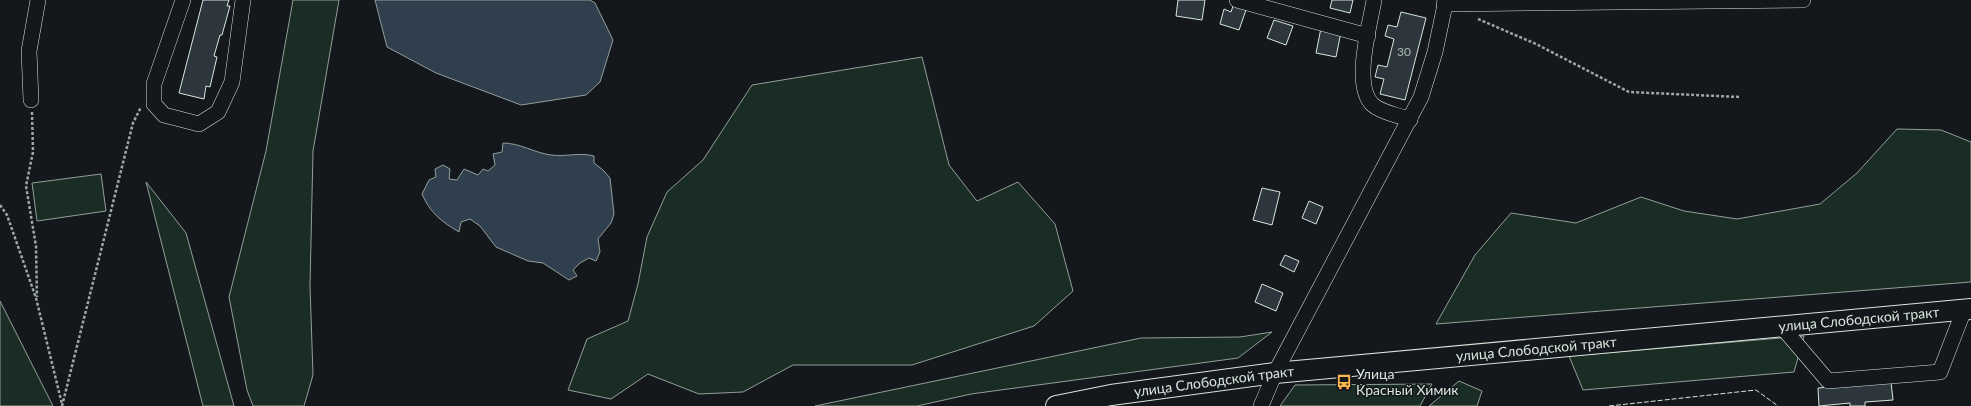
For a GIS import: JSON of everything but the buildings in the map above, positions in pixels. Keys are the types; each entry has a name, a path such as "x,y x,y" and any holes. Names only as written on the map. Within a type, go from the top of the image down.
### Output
{"main road":[{"name":"улица Слободской тракт","path":"1056,406 1111,395 1275,373 1376,362 1967,310"}],"street":[{"path":"31,100 29,51 38,0"},
{"path":"183,0 154,84 154,104 164,115 199,124 218,112 232,82 243,0"},
{"path":"1236,0 1368,36"},
{"path":"1374,0 1363,81 1366,96 1378,108 1410,120"},
{"path":"1261,406 1275,373 1421,97 1435,52 1443,1 1802,0"},
{"path":"1782,327 1828,381 1940,372 1967,310"}],"path":[{"path":"1472,16 1536,44 1629,92 1739,97"},
{"path":"62,405 133,123 154,84"},
{"path":"31,100 34,134 33,152 26,186 36,246 37,302"},
{"path":"0,205 6,215 37,302 62,405"}],"green space":[{"path":"293,0 339,0 313,151 310,286 313,375 304,406 253,406 247,390 229,297 266,151"},
{"path":"922,57 949,165 977,201 1018,182 1055,224 1073,291 1034,326 912,365 793,365 743,392 699,394 648,374 611,399 568,390 587,339 628,321 638,284 647,237 667,192 703,160 752,85"},
{"path":"1897,129 1941,130 1971,142 1971,282 1436,324 1475,255 1511,213 1576,223 1641,197 1684,211 1737,219 1820,204 1857,173"},
{"path":"101,174 106,211 37,221 32,183"},
{"path":"146,182 186,233 234,406 203,406"},
{"path":"0,301 53,406 0,406"},
{"path":"1272,332 1238,358 971,394 917,406 815,406 1141,338 1240,337"},
{"path":"1804,336 1794,372 1583,390 1569,356"},
{"path":"1459,381 1482,391 1477,406 1429,406"},
{"path":"1432,384 1420,406 1280,406 1295,385"}],"water":[{"path":"375,0 590,0 595,3 613,40 600,82 586,95 521,105 436,73 387,47"},
{"path":"503,143 509,143 551,155 583,154 594,156 594,163 610,178 614,214 611,223 598,239 600,252 596,261 589,258 580,263 573,270 577,276 569,280 543,263 528,261 496,247 480,226 470,219 461,222 459,232 447,225 437,216 425,201 422,194 429,180 436,177 435,169 443,165 450,169 449,179 457,180 464,169 478,175 483,169 488,171 495,165 493,154 502,152"}],"fence":[{"path":"1609,406 1756,390 1778,406"}],"place":[{"name":"Улица Красный Химик","path":"1344,382"}]}
